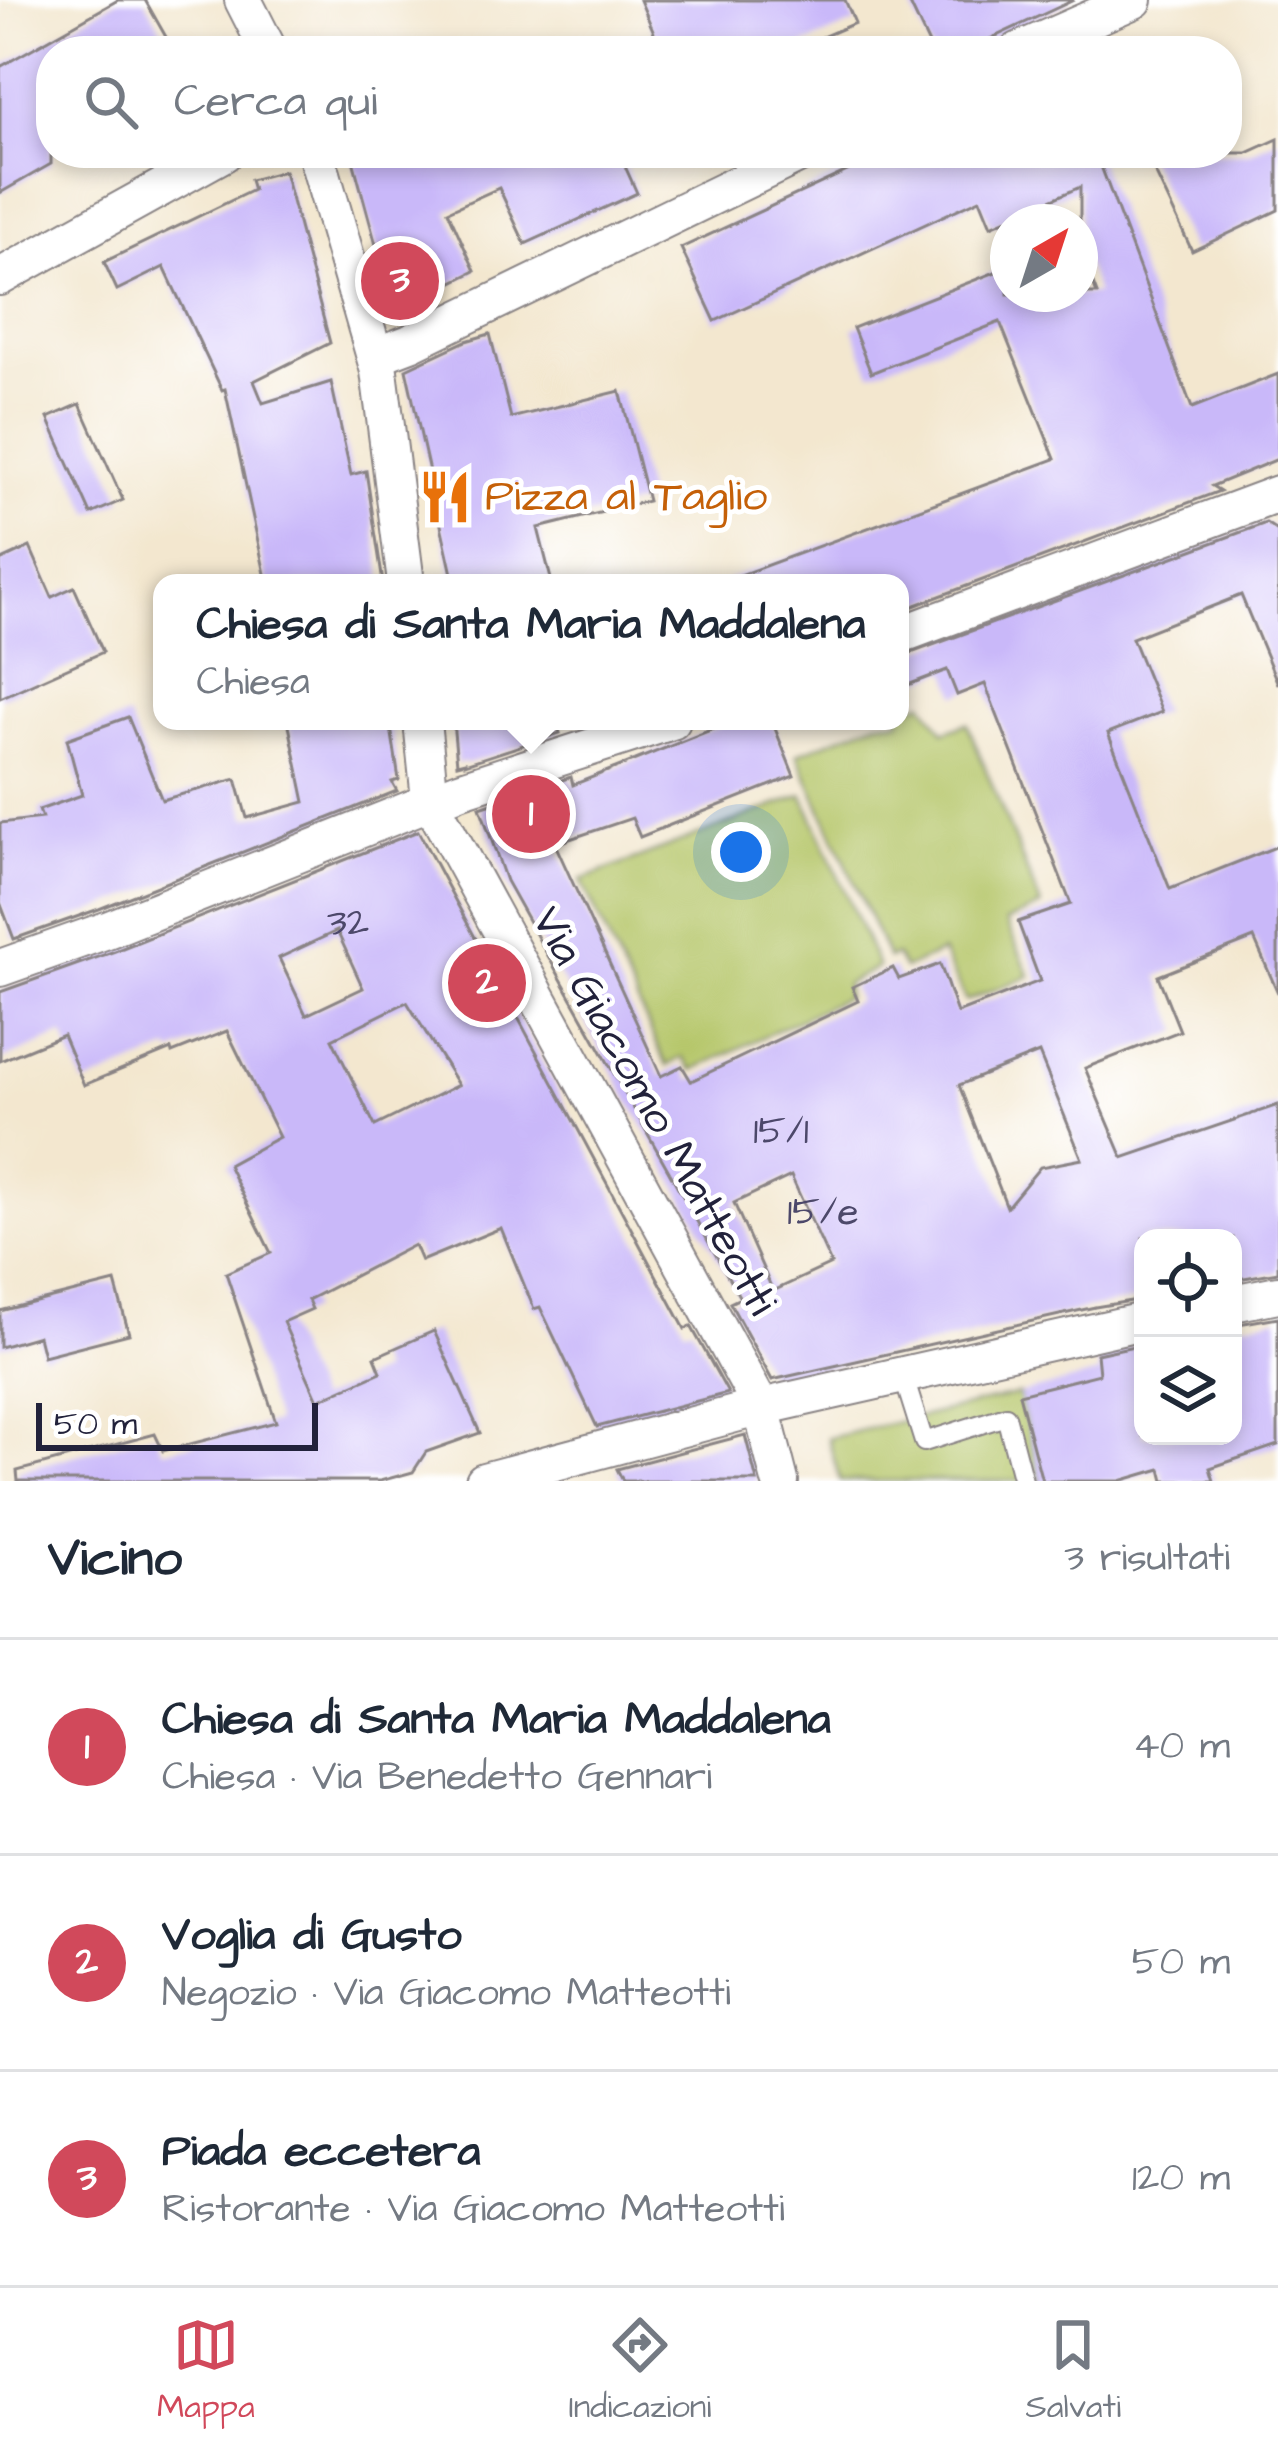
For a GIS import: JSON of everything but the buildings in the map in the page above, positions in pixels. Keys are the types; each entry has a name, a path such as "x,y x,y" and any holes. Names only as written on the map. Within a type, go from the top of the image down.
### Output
{"street":[{"path":"243,0 261,36"},
{"path":"1052,36 1134,0"},
{"path":"0,278 197,168"},
{"path":"320,168 376,356 405,574"},
{"path":"376,356 410,344 771,168"},
{"path":"909,632 1278,494"},
{"name":"Via Giacomo Matteotti","path":"423,730 430,800 761,1407 780,1481"},
{"path":"0,968 430,800 644,730"},
{"path":"1242,1301 1278,1294"},
{"path":"484,1481 761,1407 1134,1323"}],"lane":[{"path":"903,1375 924,1442 1006,1416 1023,1481"}],"green space":[{"path":"923,702 944,732 967,723 1041,906 1006,922 1030,976 966,1001 942,952 904,969 896,955 888,958 797,754 856,730 909,730 909,708"},
{"path":"803,795 878,967 846,984 846,997 693,1070 683,1057 667,1066 581,880"},
{"path":"1019,1394 1042,1481 840,1481 828,1438"}],"place":[{"name":"Piada eccetera","path":"400,281"},
{"name":"Pizza al Taglio","path":"445,497"},
{"name":"Chiesa di Santa Maria Maddalena","path":"531,814"},
{"name":"Voglia di Gusto","path":"487,983"}]}
